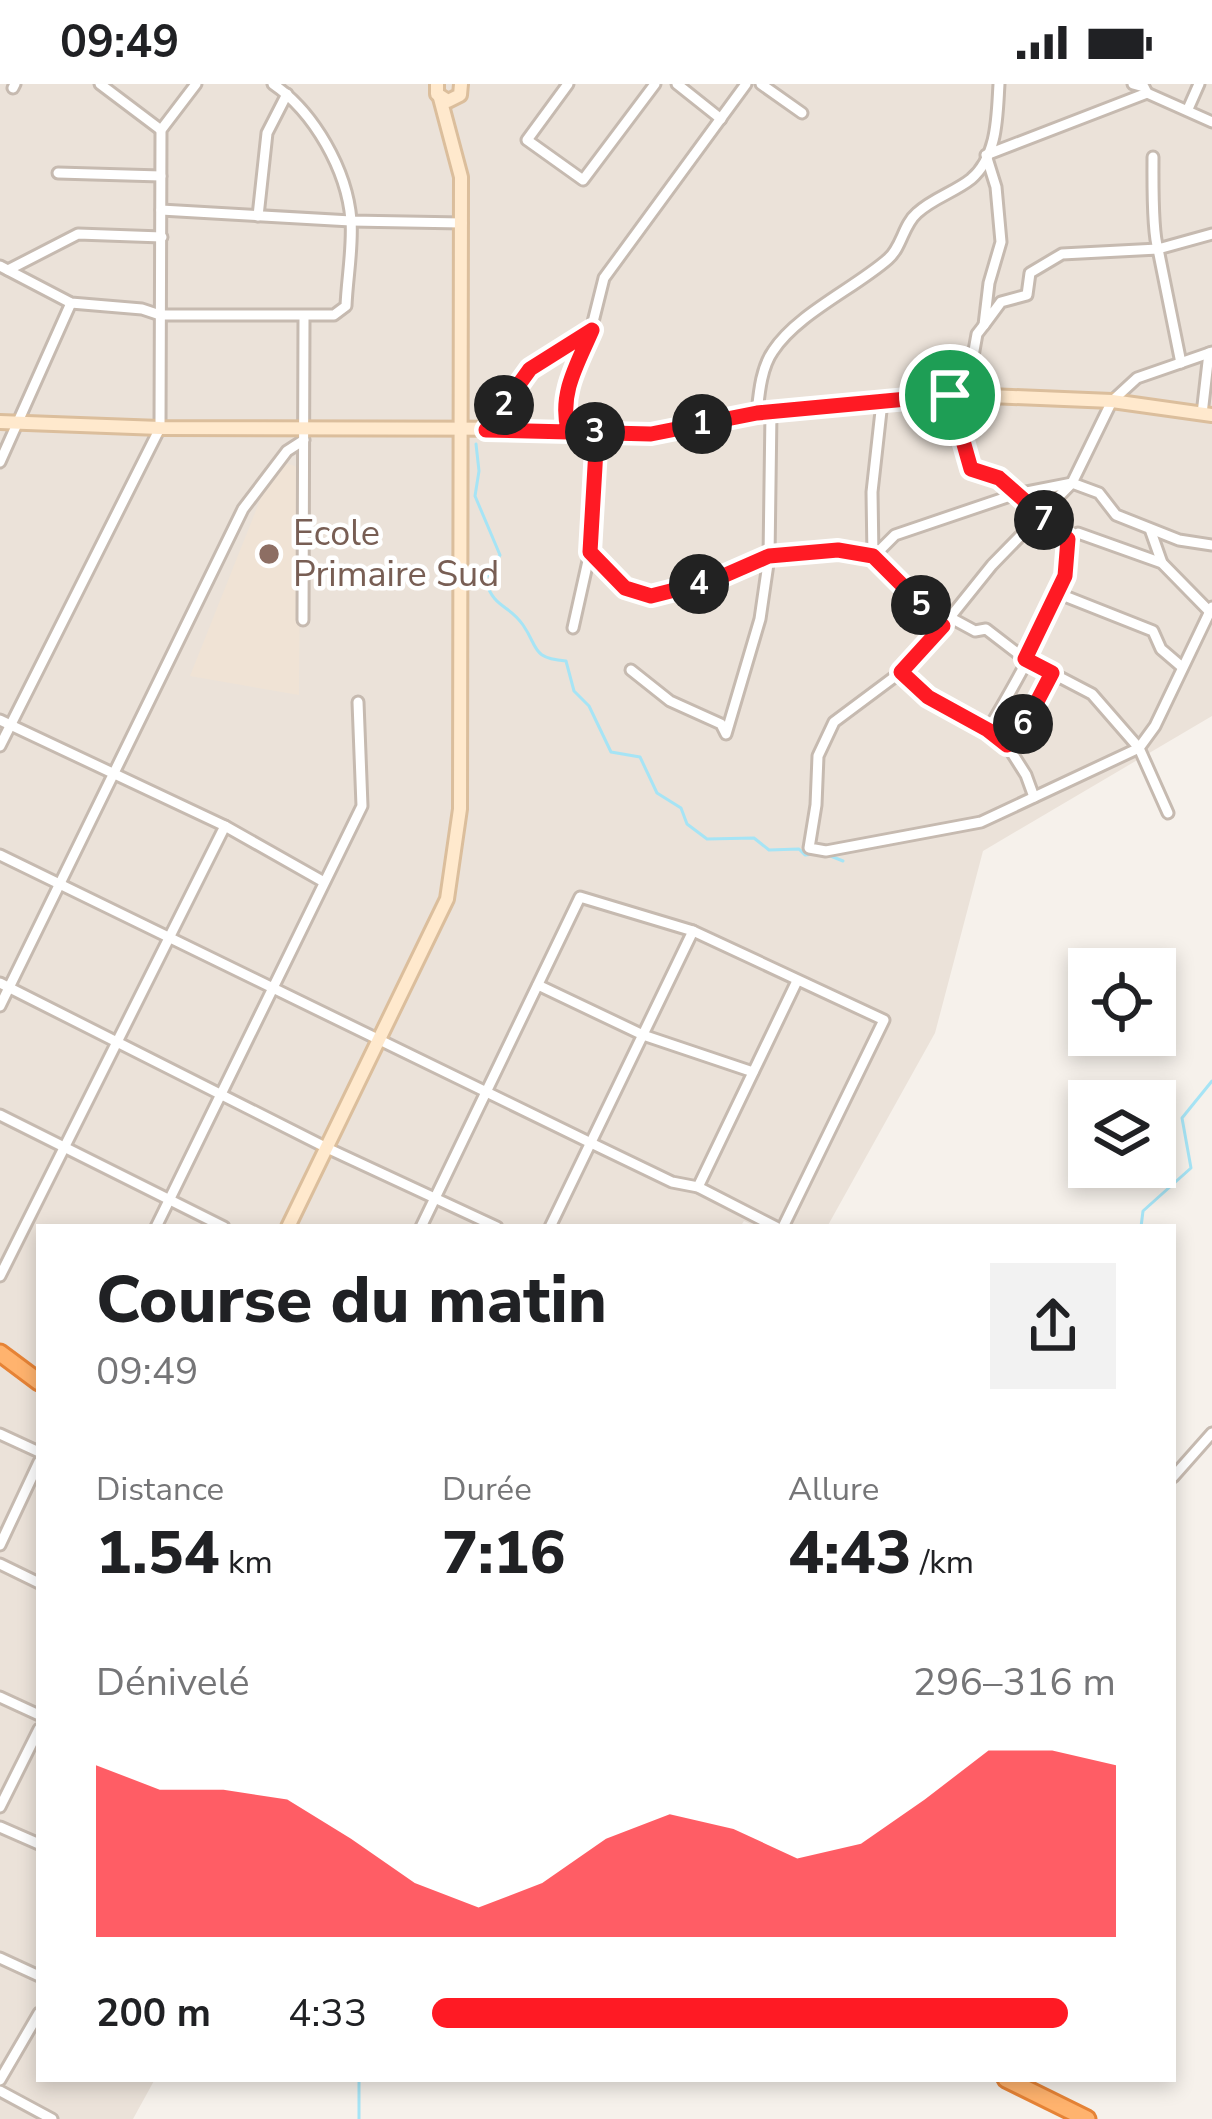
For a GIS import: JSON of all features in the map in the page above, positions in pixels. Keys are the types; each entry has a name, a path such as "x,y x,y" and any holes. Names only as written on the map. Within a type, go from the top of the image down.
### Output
{"highway":[{"path":"0,1353 36,1380"},
{"path":"1012,2082 1087,2119"}],"street":[{"path":"100,84 161,130"},
{"path":"0,746 5,722 160,428 161,130 196,84"},
{"path":"4,268 71,303 160,315 334,315 346,306 351,221 341,172 318,133 273,84"},
{"path":"451,131 462,84"},
{"path":"568,84 527,140 583,180 656,84"},
{"path":"677,84 721,118"},
{"path":"568,429 564,398 592,330 604,278 746,84"},
{"path":"761,84 802,113"},
{"path":"631,670 670,700 721,724 726,734 760,620 769,556 759,389 772,351 817,310 892,256 911,218 936,197 970,180 995,136 999,84"},
{"path":"1133,84 1212,122"},
{"path":"1188,109 1199,84"},
{"path":"436,89 456,99"},
{"path":"290,1224 447,898 460,809 461,178 436,89"},
{"path":"986,155 1147,93"},
{"path":"258,216 267,133 287,94"},
{"path":"984,325 1001,242 996,187 986,155"},
{"path":"1153,157 1153,234 1180,363"},
{"path":"58,173 161,176"},
{"path":"161,210 462,223"},
{"path":"4,268 78,234 162,237"},
{"path":"966,394 976,334 1001,302 1027,295 1030,273 1062,254 1158,249 1212,234"},
{"path":"0,462 71,303"},
{"path":"303,620 304,318"},
{"path":"486,430 530,369 592,330"},
{"path":"0,422 304,435 568,429 651,434 764,413 966,394 1112,401 1207,414 1210,352 1137,377 1112,401 1072,483 992,565 901,672 834,722 818,756 809,848 826,851 981,822 1139,748 1155,726 1211,610 1162,563 1090,536 1078,533 1068,539"},
{"path":"950,395 971,469 999,478 1068,539"},
{"path":"873,556 872,492 882,401"},
{"path":"573,628 590,552 597,432"},
{"path":"0,1006 4,985 243,509 286,451 304,435"},
{"path":"873,556 895,536 1016,494 1072,483 1099,494 1116,514 1179,540 1212,544"},
{"path":"1149,528 1162,563"},
{"path":"988,730 1010,698 1065,576 1068,539"},
{"path":"590,552 625,588 651,596 714,580 769,556 838,550 873,556 947,622 975,631 986,629 1025,659 1092,694 1139,748 1168,813"},
{"path":"1057,593 1153,631 1161,649 1182,667"},
{"path":"901,672 928,697 1007,745 1034,797"},
{"path":"1007,745 1029,717 1052,673"},
{"path":"158,1224 362,806 358,702"},
{"path":"5,722 225,826 324,882"},
{"path":"0,1276 225,826"},
{"path":"0,855 590,1143 774,1224"},
{"path":"422,1224 580,897 693,931 884,1020 782,1224"},
{"path":"551,1224 693,931"},
{"path":"698,1187 797,981"},
{"path":"4,985 327,1148 491,1224"},
{"path":"538,985 643,1035 753,1072"},
{"path":"0,1115 218,1224"},
{"path":"1176,1474 1212,1433"},
{"path":"0,1434 36,1451"},
{"path":"0,1545 36,1468"},
{"path":"0,1564 36,1582"},
{"path":"0,1697 36,1714"},
{"path":"0,1807 36,1735"},
{"path":"0,1827 36,1843"},
{"path":"0,1958 36,1975"},
{"path":"0,2080 36,2018"},
{"path":"0,2091 52,2119"}],"shaded area":[{"path":"0,84 1212,84 1212,716 983,851 935,1033 829,1224 36,1224 36,2082 153,2082 133,2119 0,2119"},
{"name":"Ecole Primaire Sud","path":"276,460 301,468 299,695 190,676"}],"waterway":[{"path":"476,444 475,496 500,555 485,580 489,590 517,618 541,654 566,661 574,691 589,706 611,752 640,757 657,793 681,808 687,824 707,839 754,838 769,850 799,849 805,855 814,854"},
{"path":"828,855 843,861"},
{"path":"1141,1224 1143,1211 1191,1168 1182,1118 1212,1081"},
{"path":"359,2082 359,2119"}],"place":[{"name":"Ecole Primaire Sud","path":"269,554"}],"route":[{"path":"950,395 757,413 651,434 568,429 486,430 530,369 592,330 564,398 564,413 568,429 597,432 590,552 625,588 651,596 714,580 769,556 838,550 873,556 943,626 901,672 928,697 1007,745 1029,717 1052,673 1025,659 1065,576 1068,539 999,478 971,469 950,395"}]}
